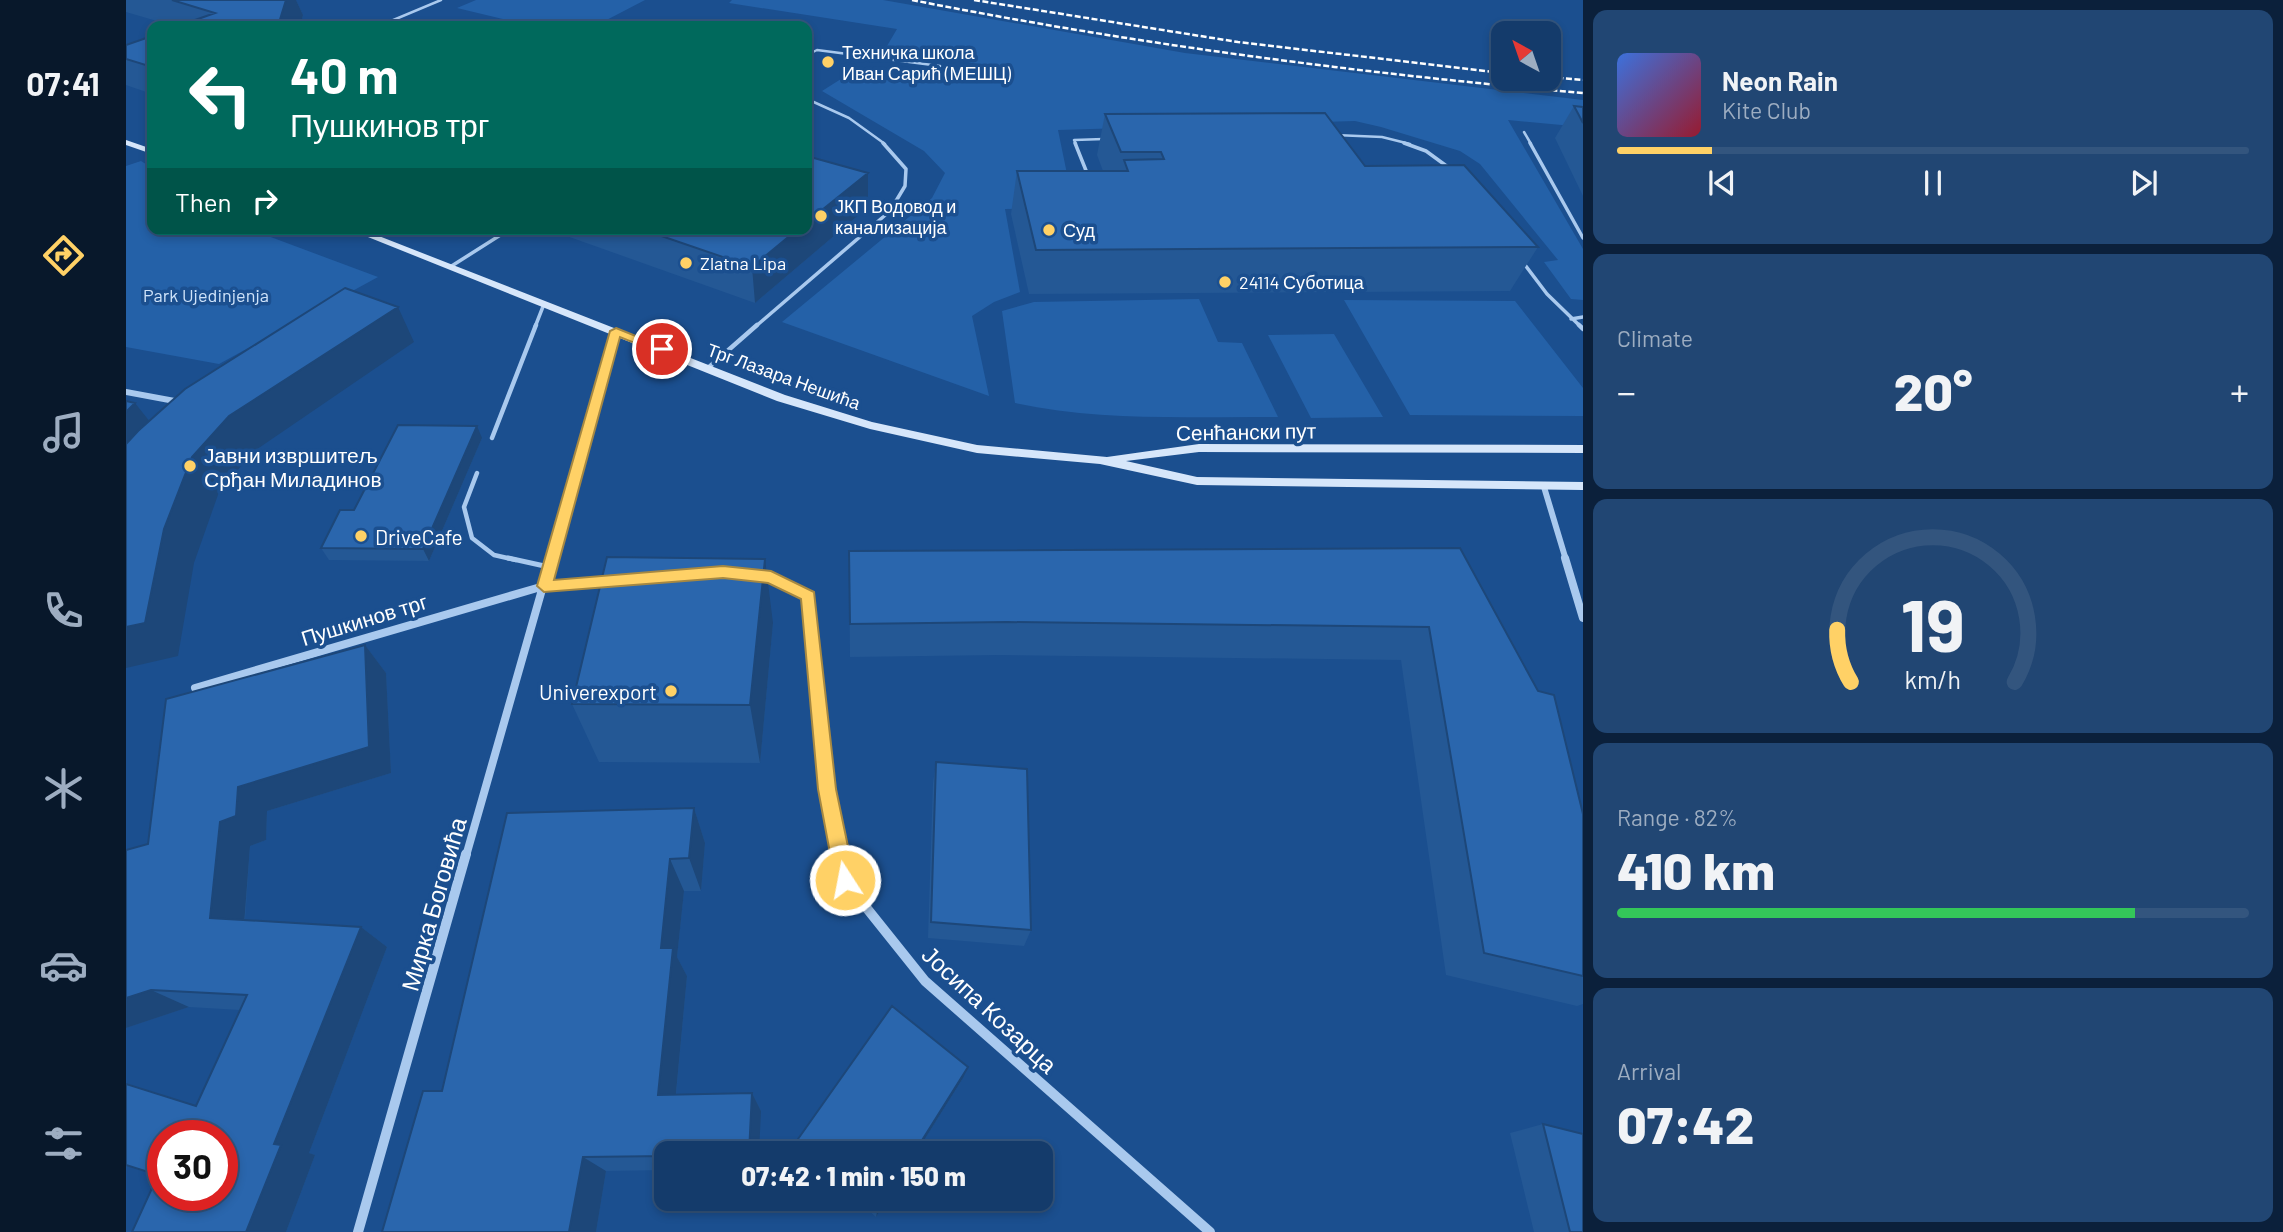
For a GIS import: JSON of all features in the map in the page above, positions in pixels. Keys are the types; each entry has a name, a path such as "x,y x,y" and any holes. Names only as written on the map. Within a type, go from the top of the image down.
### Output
{"main road":[{"path":"126,142 147,150"},
{"name":"Трг Лазара Нешића","path":"367,235 781,398 870,425 977,449 1100,460"},
{"name":"Сенћански пут","path":"1100,460 1199,448 1583,449"},
{"name":"Сенћански пут","path":"1100,460 1197,481 1583,486"}],"street":[{"path":"544,586 616,331"},
{"path":"126,392 191,404"},
{"path":"1544,487 1583,618"},
{"name":"Јосипа Козарца","path":"747,574 771,577 808,596 827,789 845,880 925,981 1210,1232"},
{"name":"Пушкинов трг","path":"195,688 544,586 627,580"},
{"name":"Мирка Боговића","path":"358,1232 544,586"}],"lane":[{"path":"391,21 441,0"},
{"path":"812,52 817,50 940,66"},
{"path":"708,368 890,211 905,186 906,169 884,143 856,122 812,101"},
{"path":"1524,132 1583,238"},
{"path":"1332,135 1373,134 1397,139 1422,149 1456,174"},
{"path":"1092,186 1074,140 1115,139"},
{"path":"450,267 501,235"},
{"path":"1514,250 1571,319 1583,329"},
{"path":"492,438 544,304"},
{"path":"1571,319 1583,317"},
{"path":"477,473 464,507 472,538 494,555 549,568"}],"green space":[{"path":"476,0 645,0 605,21 511,21 457,8"},
{"path":"732,0 883,0 1185,53 1583,100 1583,127 1508,120 1583,249 1583,300 1571,299 1544,262 1558,260 1480,164 1460,151 1355,121 1058,130 1074,208 1005,209 1020,292 994,302 972,316 989,396 782,322 932,198 945,173 924,151 822,91 841,79 990,82 998,68 887,46 897,29 729,3"},
{"name":"Park Ujedinjenja","path":"141,161 147,165 147,235 265,235 378,277 219,364 126,347 126,166"},
{"path":"1199,299 1218,342 1242,343 1278,417 1113,416 1015,403 1002,311 1034,302"},
{"path":"1344,300 1515,301 1583,388 1583,416 1410,415"},
{"path":"1334,334 1383,417 1311,418 1268,335"}],"building":[{"path":"172,0 286,0 280,21 192,21 215,13"},
{"path":"147,38 147,65 126,59 126,45"},
{"path":"1574,106 1583,107 1583,123"},
{"path":"1325,113 1365,166 1464,165 1538,247 1036,250 1017,171 1128,171 1124,160 1164,159 1161,152 1121,152 1105,114"},
{"path":"812,159 868,173 812,218"},
{"path":"659,235 791,235 752,267"},
{"path":"345,288 398,307 229,416 192,457 164,529 145,623 126,627 126,444 185,389"},
{"path":"126,401 135,403 126,412"},
{"path":"398,425 477,426 423,549 321,548 340,510 354,510"},
{"path":"1460,548 1538,691 1554,695 1583,814 1583,976 1484,953 1429,627 1007,622 850,624 849,551"},
{"path":"607,557 765,559 750,705 572,704"},
{"path":"365,645 369,747 238,787 236,816 220,822 210,918 361,927 274,1144 281,1145 246,1232 132,1232 147,1199 147,1211 238,1211 238,1120 147,1120 147,1172 126,1165 126,1084 196,1106 247,995 151,990 126,998 126,850 148,844 166,699"},
{"path":"936,762 1027,769 1031,930 931,922"},
{"path":"694,808 689,858 670,859 661,948 673,948 658,1095 752,1093 750,1141 654,1141 654,1156 583,1157 569,1232 382,1232 423,1091 442,1091 507,813"},
{"path":"892,1006 968,1067 922,1141 798,1139"},
{"path":"1543,1124 1583,1134 1583,1232 1570,1232"}],"railway":[{"path":"912,0 1079,30 1246,55 1583,93"},
{"path":"974,0 1238,42 1491,72"},
{"path":"1561,78 1583,80"}],"place":[{"name":"Техничка школа Иван Сарић (МЕШЦ)","path":"828,62"},
{"name":"ЈКП Водовод и канализација","path":"821,216"},
{"name":"Суд","path":"1049,230"},
{"name":"Zlatna Lipa","path":"686,263"},
{"name":"24114 Суботица","path":"1225,282"},
{"name":"Јавни извршитељ Срђан Миладинов","path":"190,466"},
{"name":"DriveCafe","path":"361,536"},
{"name":"Univerexport","path":"671,691"}],"route":[{"path":"662,349 616,331 544,586 723,572 771,577 808,596 827,789 845,880"}]}
